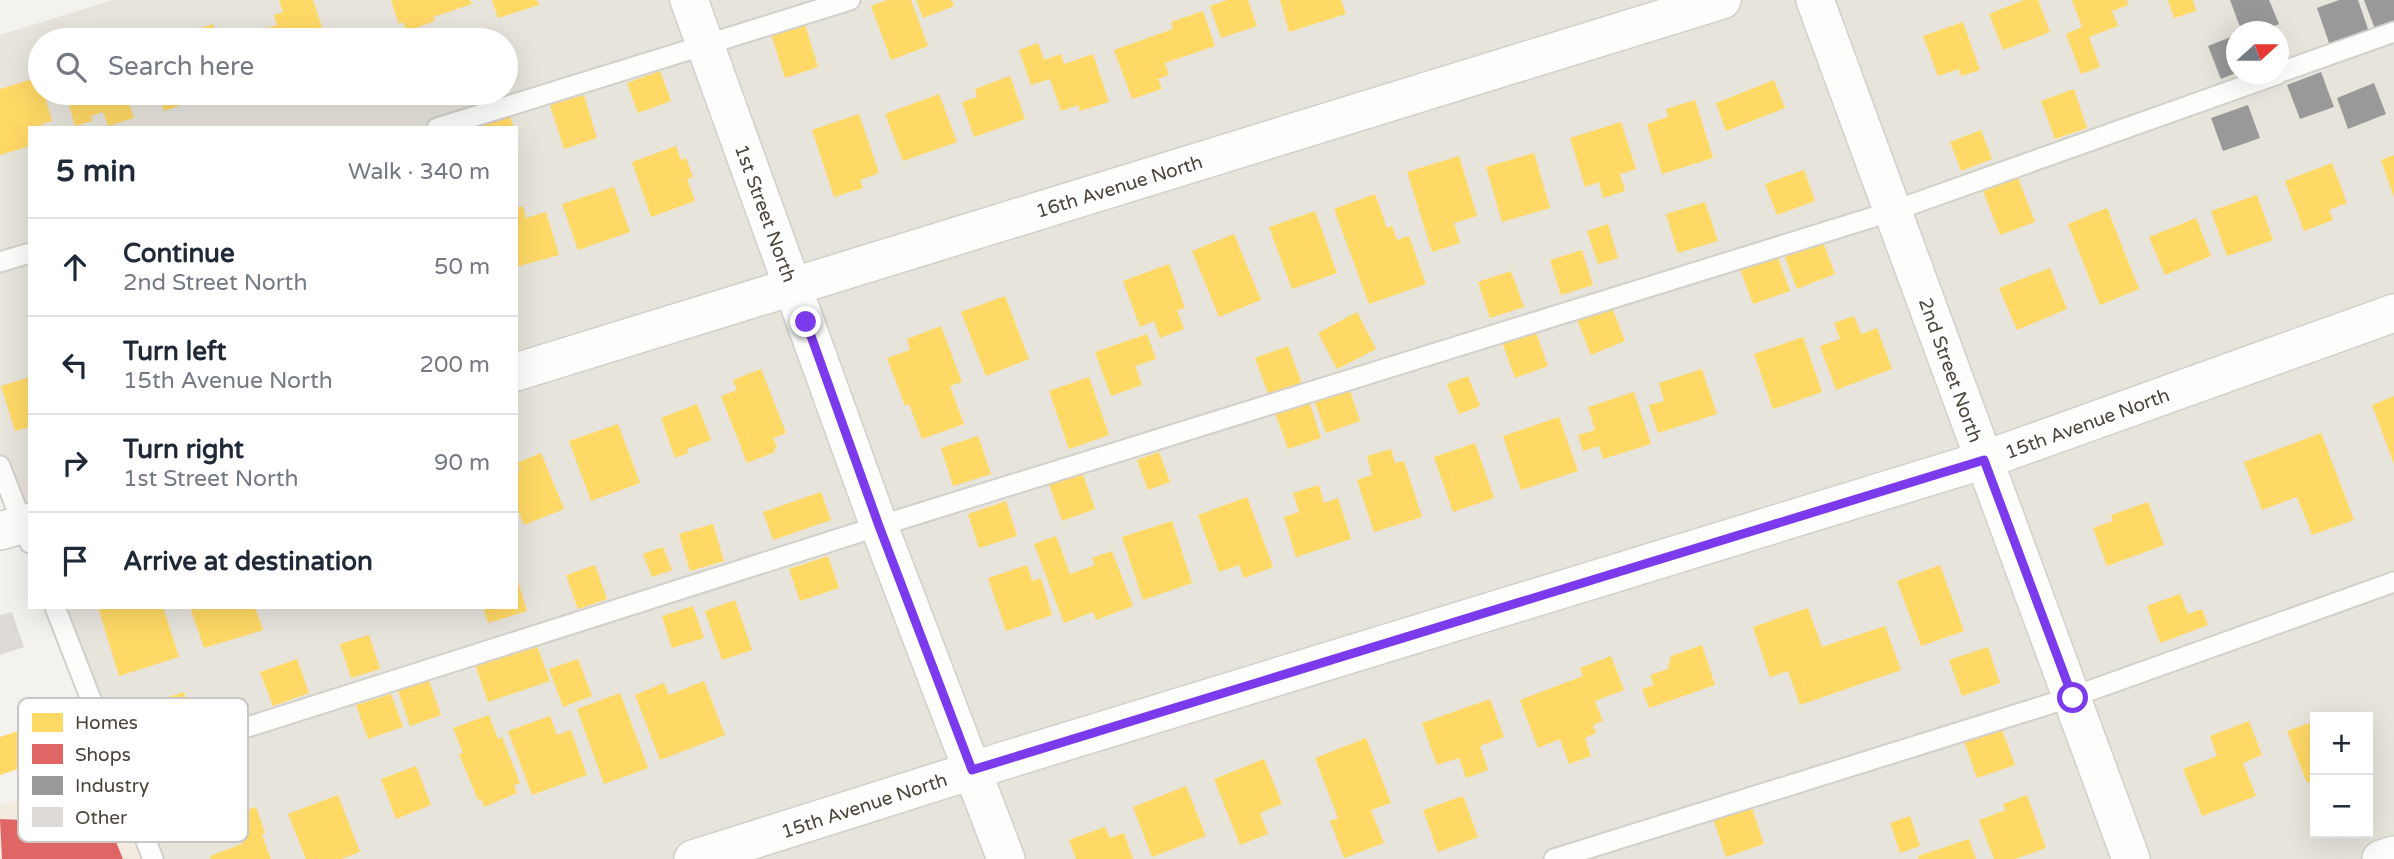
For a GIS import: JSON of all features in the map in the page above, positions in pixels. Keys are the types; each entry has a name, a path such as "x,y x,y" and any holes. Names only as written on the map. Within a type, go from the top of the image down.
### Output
{"street":[{"name":"1st Street North","path":"689,0 879,526 1006,859"},
{"name":"16th Avenue North","path":"518,371 1722,0"},
{"name":"2nd Street North","path":"1815,0 2131,859"},
{"name":"15th Avenue North","path":"693,859 972,770 1984,460 2394,313"},
{"path":"2381,859 2394,855"}],"lane":[{"path":"518,103 850,0"},
{"path":"2289,69 2394,32"},
{"path":"248,727 879,526 1893,211 2247,84"},
{"path":"443,126 512,105"},
{"path":"0,262 28,254"},
{"path":"0,466 20,530"},
{"path":"1554,859 2073,698 2394,582"},
{"path":"56,609 91,698"},
{"path":"147,842 153,859"}],"shaded area":[{"path":"113,0 2394,0 2394,855 2381,859 153,859 146,842 248,842 248,698 90,698 56,609 518,609 518,126 28,126 28,538 0,466 0,35"},
{"path":"18,800 18,842 147,842 153,859 0,859 0,806"}],"building: Homes":[{"path":"279,0 313,0 322,28 266,28 277,25 274,15 283,12"},
{"path":"391,0 470,0 472,4 433,17 435,21 415,28 406,28 403,22 399,24"},
{"path":"492,0 537,0 539,5 498,18"},
{"path":"887,0 911,0 928,46 891,60 871,6"},
{"path":"916,0 952,0 954,6 923,18"},
{"path":"1227,0 1248,0 1257,26 1221,38 1210,6"},
{"path":"1280,0 1341,0 1346,14 1289,32"},
{"path":"2024,0 2038,0 2050,32 2003,50 1989,14"},
{"path":"2072,0 2127,0 2128,5 2112,11 2118,26 2089,37 2100,67 2081,74 2066,34 2082,27"},
{"path":"2168,0 2193,0 2196,11 2174,18"},
{"path":"1203,11 1215,46 1165,63 1169,75 1158,79 1162,89 1132,99 1114,50 1173,29 1171,22"},
{"path":"1963,22 1980,70 1961,76 1959,69 1938,76 1923,36"},
{"path":"805,24 818,67 785,78 771,34"},
{"path":"1038,43 1044,60 1061,54 1064,64 1093,54 1109,102 1080,111 1078,105 1061,111 1050,79 1031,85 1019,50"},
{"path":"660,71 671,101 638,113 627,83"},
{"path":"1010,76 1025,119 974,137 962,102 977,97 975,89"},
{"path":"28,80 28,105 47,105 52,121 42,126 28,126 28,147 0,155 0,89"},
{"path":"1774,80 1785,108 1726,131 1716,103"},
{"path":"2074,89 2087,128 2055,139 2041,101"},
{"path":"939,94 957,142 903,161 885,114"},
{"path":"584,95 597,138 564,149 550,105"},
{"path":"1695,100 1713,158 1662,174 1647,124 1668,117 1666,109"},
{"path":"69,105 130,105 134,118 108,126 103,112 91,116 92,121 75,126"},
{"path":"162,105 181,105 164,111"},
{"path":"859,114 879,173 860,180 863,188 834,197 812,130"},
{"path":"510,116 513,126 483,126 482,123"},
{"path":"1621,122 1636,169 1620,174 1625,191 1603,198 1599,182 1585,187 1570,138"},
{"path":"1981,130 1992,159 1961,171 1950,142"},
{"path":"676,146 681,160 686,158 693,177 687,179 695,201 651,217 632,162"},
{"path":"1534,153 1550,208 1502,222 1486,167"},
{"path":"2394,155 2394,198 2381,160"},
{"path":"1459,156 1477,216 1454,223 1460,243 1432,252 1407,172"},
{"path":"2332,163 2347,203 2329,210 2333,220 2304,231 2285,181"},
{"path":"1804,170 1815,201 1777,215 1765,184"},
{"path":"2018,178 2035,222 2000,235 1983,191"},
{"path":"614,187 630,232 578,250 562,204"},
{"path":"1375,194 1387,228 1392,226 1397,240 1409,236 1426,284 1369,304 1334,209"},
{"path":"2257,195 2273,240 2227,256 2211,211"},
{"path":"1705,202 1718,241 1678,253 1666,214"},
{"path":"523,206 526,218 546,212 559,255 518,266 518,207"},
{"path":"2107,208 2139,289 2100,305 2068,224"},
{"path":"1315,211 1337,273 1292,289 1269,227"},
{"path":"2196,218 2211,256 2165,275 2149,237"},
{"path":"1608,224 1618,258 1598,264 1587,231"},
{"path":"1234,234 1261,300 1219,317 1192,251"},
{"path":"1823,242 1835,274 1797,289 1785,257"},
{"path":"1582,250 1593,285 1561,295 1550,260"},
{"path":"1777,255 1790,291 1753,304 1740,269"},
{"path":"1169,264 1185,308 1177,310 1184,329 1160,338 1154,321 1140,327 1123,281"},
{"path":"2050,268 2067,309 2017,330 1999,288"},
{"path":"1511,271 1524,307 1490,318 1478,282"},
{"path":"1005,296 1029,359 986,376 961,312"},
{"path":"1611,305 1625,341 1591,355 1577,319"},
{"path":"1357,312 1376,349 1337,369 1318,333"},
{"path":"1854,316 1861,334 1877,328 1892,369 1836,390 1820,346 1840,339 1834,323"},
{"path":"941,326 962,382 950,386 964,424 922,439 909,404 905,406 887,358 910,350 907,339"},
{"path":"1535,330 1548,366 1515,378 1502,342"},
{"path":"1147,334 1156,359 1135,366 1142,385 1111,396 1095,352"},
{"path":"1803,337 1822,392 1773,409 1754,354"},
{"path":"1288,346 1302,384 1269,396 1255,358"},
{"path":"761,369 786,433 773,438 777,448 774,449 775,452 747,463 721,396 737,390 733,380"},
{"path":"1702,369 1717,414 1658,433 1649,405 1664,401 1659,383"},
{"path":"1468,376 1480,406 1459,414 1447,384"},
{"path":"1089,377 1109,435 1069,449 1049,391"},
{"path":"28,378 28,428 15,431 1,386"},
{"path":"1349,388 1360,421 1326,433 1314,400"},
{"path":"1634,392 1651,444 1603,459 1599,446 1583,451 1578,435 1595,430 1588,407"},
{"path":"2394,396 2394,464 2372,405"},
{"path":"1309,401 1321,438 1288,449 1275,413"},
{"path":"697,404 711,440 687,449 688,453 675,458 661,418"},
{"path":"1559,417 1578,471 1521,490 1503,436"},
{"path":"618,424 640,483 591,501 569,441"},
{"path":"2321,433 2354,520 2312,535 2297,497 2262,510 2244,462"},
{"path":"978,436 991,474 953,486 941,448"},
{"path":"1475,443 1494,498 1453,512 1434,457"},
{"path":"1391,449 1395,463 1404,461 1422,517 1374,532 1357,480 1372,475 1367,456"},
{"path":"1159,452 1170,482 1148,490 1137,460"},
{"path":"541,453 564,509 524,525 518,511 518,463"},
{"path":"1082,472 1095,509 1062,521 1049,484"},
{"path":"1319,485 1324,503 1338,498 1351,539 1296,557 1284,517 1299,512 1293,493"},
{"path":"821,492 831,520 773,540 763,512"},
{"path":"1247,497 1273,567 1244,578 1239,565 1219,572 1198,515"},
{"path":"1006,501 1017,536 979,548 968,514"},
{"path":"2148,502 2164,545 2107,566 2093,528 2113,521 2111,515"},
{"path":"1172,521 1192,583 1143,600 1122,537"},
{"path":"713,524 724,561 690,571 679,534"},
{"path":"1056,536 1070,574 1095,565 1092,558 1112,551 1133,606 1096,620 1093,612 1064,623 1034,544"},
{"path":"663,547 672,570 652,577 643,554"},
{"path":"828,556 839,588 800,601 789,569"},
{"path":"595,565 607,599 578,609 566,575"},
{"path":"1027,565 1032,581 1041,578 1052,615 1006,631 988,578"},
{"path":"1940,565 1964,631 1921,646 1897,581"},
{"path":"518,581 527,611 488,623 484,609 518,609"},
{"path":"2180,594 2188,614 2202,609 2208,625 2160,643 2147,606"},
{"path":"735,600 752,650 722,660 705,611"},
{"path":"693,606 704,638 672,648 662,616"},
{"path":"1808,608 1822,647 1885,626 1901,670 1800,705 1788,671 1770,677 1753,627"},
{"path":"99,609 164,609 179,657 119,676"},
{"path":"191,609 256,609 263,630 204,648"},
{"path":"369,635 380,669 351,678 340,644"},
{"path":"536,643 550,681 488,702 475,664"},
{"path":"1702,645 1715,685 1649,708 1642,689 1654,685 1650,675 1668,669 1671,656"},
{"path":"1988,647 2000,683 1962,696 1949,660"},
{"path":"1611,656 1624,690 1595,701 1603,721 1593,725 1596,733 1585,738 1591,756 1569,764 1560,739 1538,748 1520,700 1583,676 1580,668"},
{"path":"297,659 309,693 273,706 260,672"},
{"path":"578,659 592,696 563,707 549,669"},
{"path":"428,678 441,715 410,726 397,688"},
{"path":"704,681 725,735 660,760 635,695 664,683 669,695"},
{"path":"184,692 186,698 165,698"},
{"path":"620,693 648,768 604,784 577,709"},
{"path":"391,694 403,727 368,739 356,705"},
{"path":"1490,699 1504,737 1480,746 1488,770 1466,778 1459,758 1437,765 1422,723"},
{"path":"489,715 498,739 502,737 520,783 514,785 517,793 484,807 481,799 478,800 459,754 463,753 453,728"},
{"path":"550,716 557,735 571,730 587,775 532,795 508,731"},
{"path":"2249,721 2262,755 2243,763 2256,796 2202,816 2183,769 2217,756 2210,736"},
{"path":"2310,723 2310,782 2307,783 2287,731"},
{"path":"2001,727 2015,765 1977,778 1964,741"},
{"path":"18,731 18,769 0,775 0,737"},
{"path":"1366,738 1391,803 1371,810 1384,843 1344,858 1330,821 1338,818 1315,758"},
{"path":"1264,759 1282,804 1260,813 1268,834 1240,845 1214,779"},
{"path":"416,766 431,805 396,819 381,779"},
{"path":"1186,786 1206,836 1152,857 1133,807"},
{"path":"338,795 360,852 341,859 306,859 288,814"},
{"path":"2027,795 2046,848 2015,859 1994,859 1979,820 2006,810 2003,804"},
{"path":"1463,796 1478,837 1438,852 1423,810"},
{"path":"1751,805 1764,844 1726,857 1713,818"},
{"path":"256,807 271,859 211,859 210,856 242,844 241,842 248,842 248,810"},
{"path":"1910,816 1920,846 1900,853 1890,823"},
{"path":"1105,827 1110,838 1124,833 1133,859 1076,859 1069,840"},
{"path":"1969,839 1976,859 1919,859 1918,856"}],"building: Shops":[{"path":"0,819 18,820 18,842 116,842 123,859 2,859"}],"building: Industry":[{"path":"2230,0 2269,0 2278,21 2238,21"},
{"path":"2339,0 2358,0 2369,32 2330,46 2317,8"},
{"path":"2364,0 2394,0 2394,21 2375,29"},
{"path":"2226,39 2226,77 2221,79 2208,46"},
{"path":"2321,72 2334,107 2300,119 2287,85"},
{"path":"2374,83 2386,114 2348,129 2337,98"},
{"path":"2248,105 2260,138 2223,151 2211,118"}],"building: Other":[{"path":"12,612 24,647 0,655 0,615"}],"route":[{"path":"806,322 879,526 972,770 1984,460 2073,698"}]}
